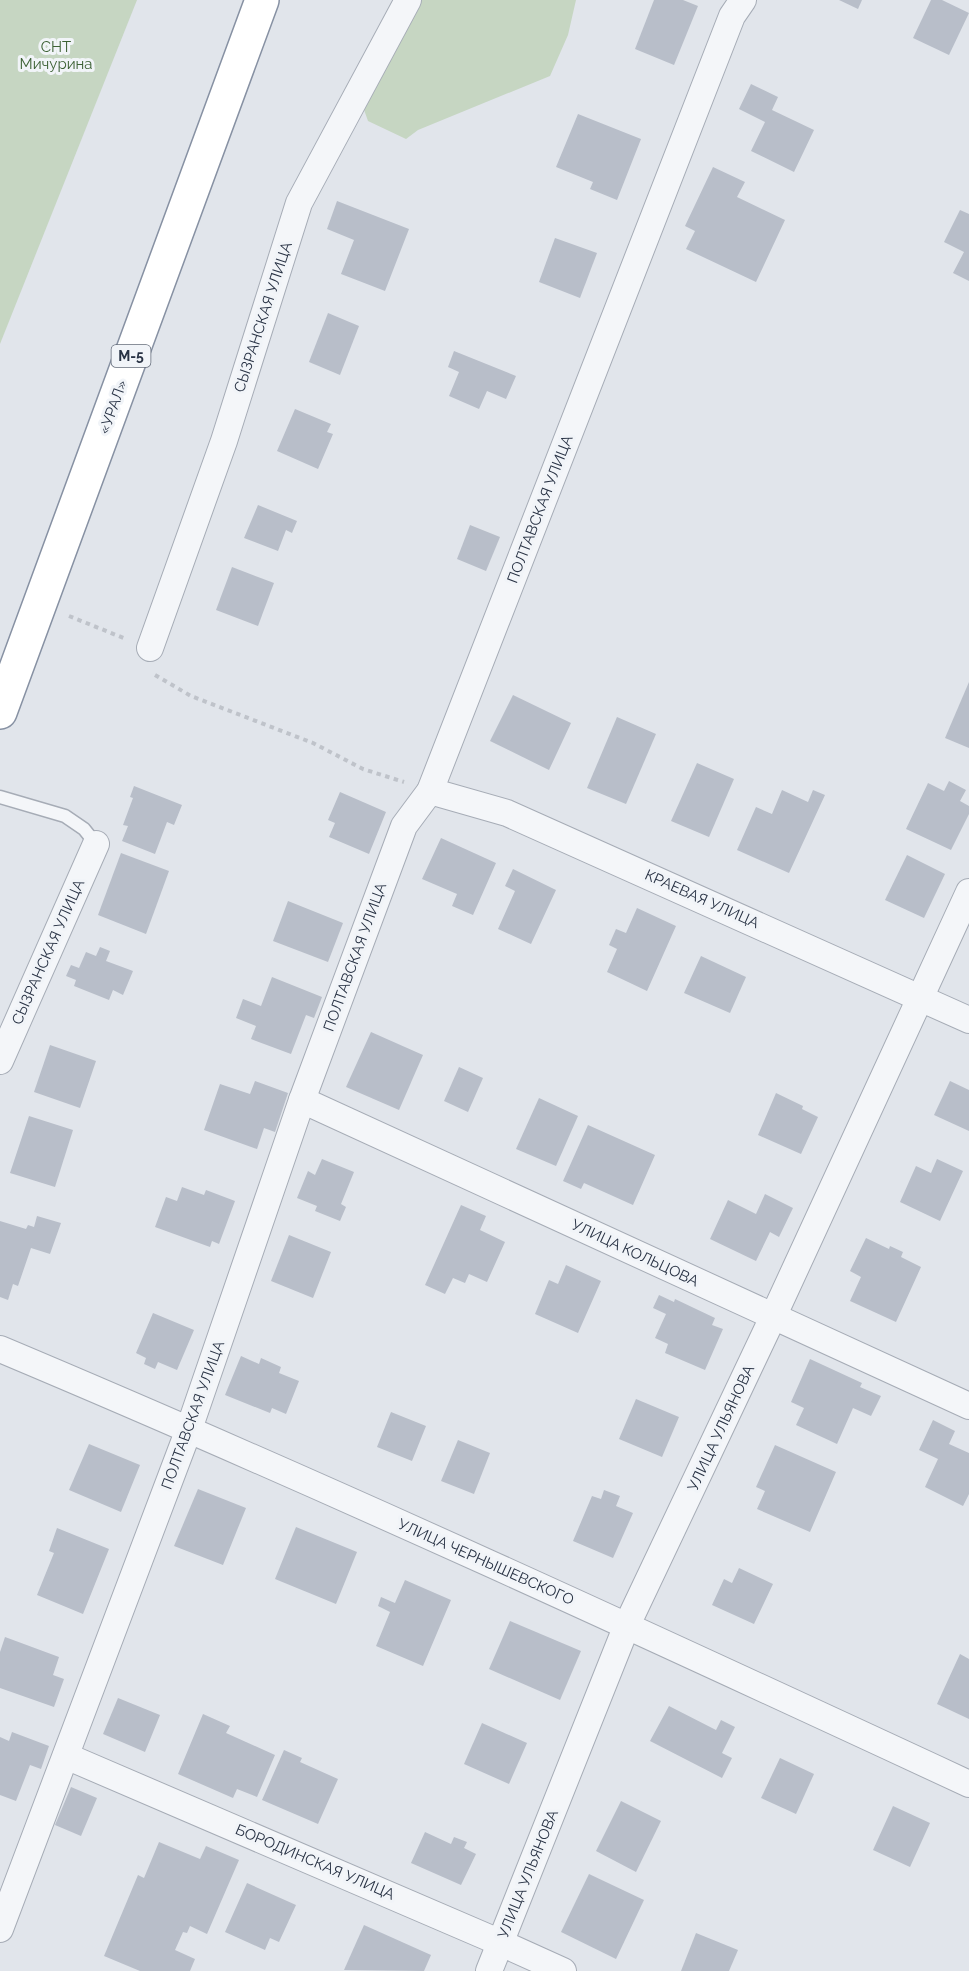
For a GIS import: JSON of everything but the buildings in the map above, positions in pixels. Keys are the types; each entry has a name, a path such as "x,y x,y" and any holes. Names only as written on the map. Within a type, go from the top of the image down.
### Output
{"highway":[{"name":"«УРАЛ»","path":"0,712 262,0"}],"street":[{"name":"СЫЗРАНСКАЯ УЛИЦА","path":"150,648 224,441 299,203 408,0"},
{"name":"ПОЛТАВСКАЯ УЛИЦА","path":"0,1929 189,1429 302,1100 404,826 430,791 732,16 743,0"},
{"name":"КРАЕВАЯ УЛИЦА","path":"430,791 507,813 969,1020"},
{"name":"СЫЗРАНСКАЯ УЛИЦА","path":"0,1061 96,844"},
{"name":"УЛИЦА УЛЬЯНОВА","path":"489,1971 627,1625 773,1317 969,892"},
{"name":"УЛИЦА КОЛЬЦОВА","path":"302,1100 969,1406"},
{"name":"УЛИЦА ЧЕРНЫШЕВСКОГО","path":"0,1349 189,1429 627,1625 969,1784"},
{"name":"БОРОДИНСКАЯ УЛИЦА","path":"66,1756 563,1971"}],"lane":[{"path":"0,797 65,816 84,829 96,844"}],"path":[{"path":"41,604 150,648 144,668 191,696 313,742 363,769 430,791"}],"green space":[{"name":"СНТ Мичурина","path":"0,0 137,0 0,344"},
{"path":"408,0 576,0 568,35 550,76 418,130 406,139 368,121 362,104"}]}
